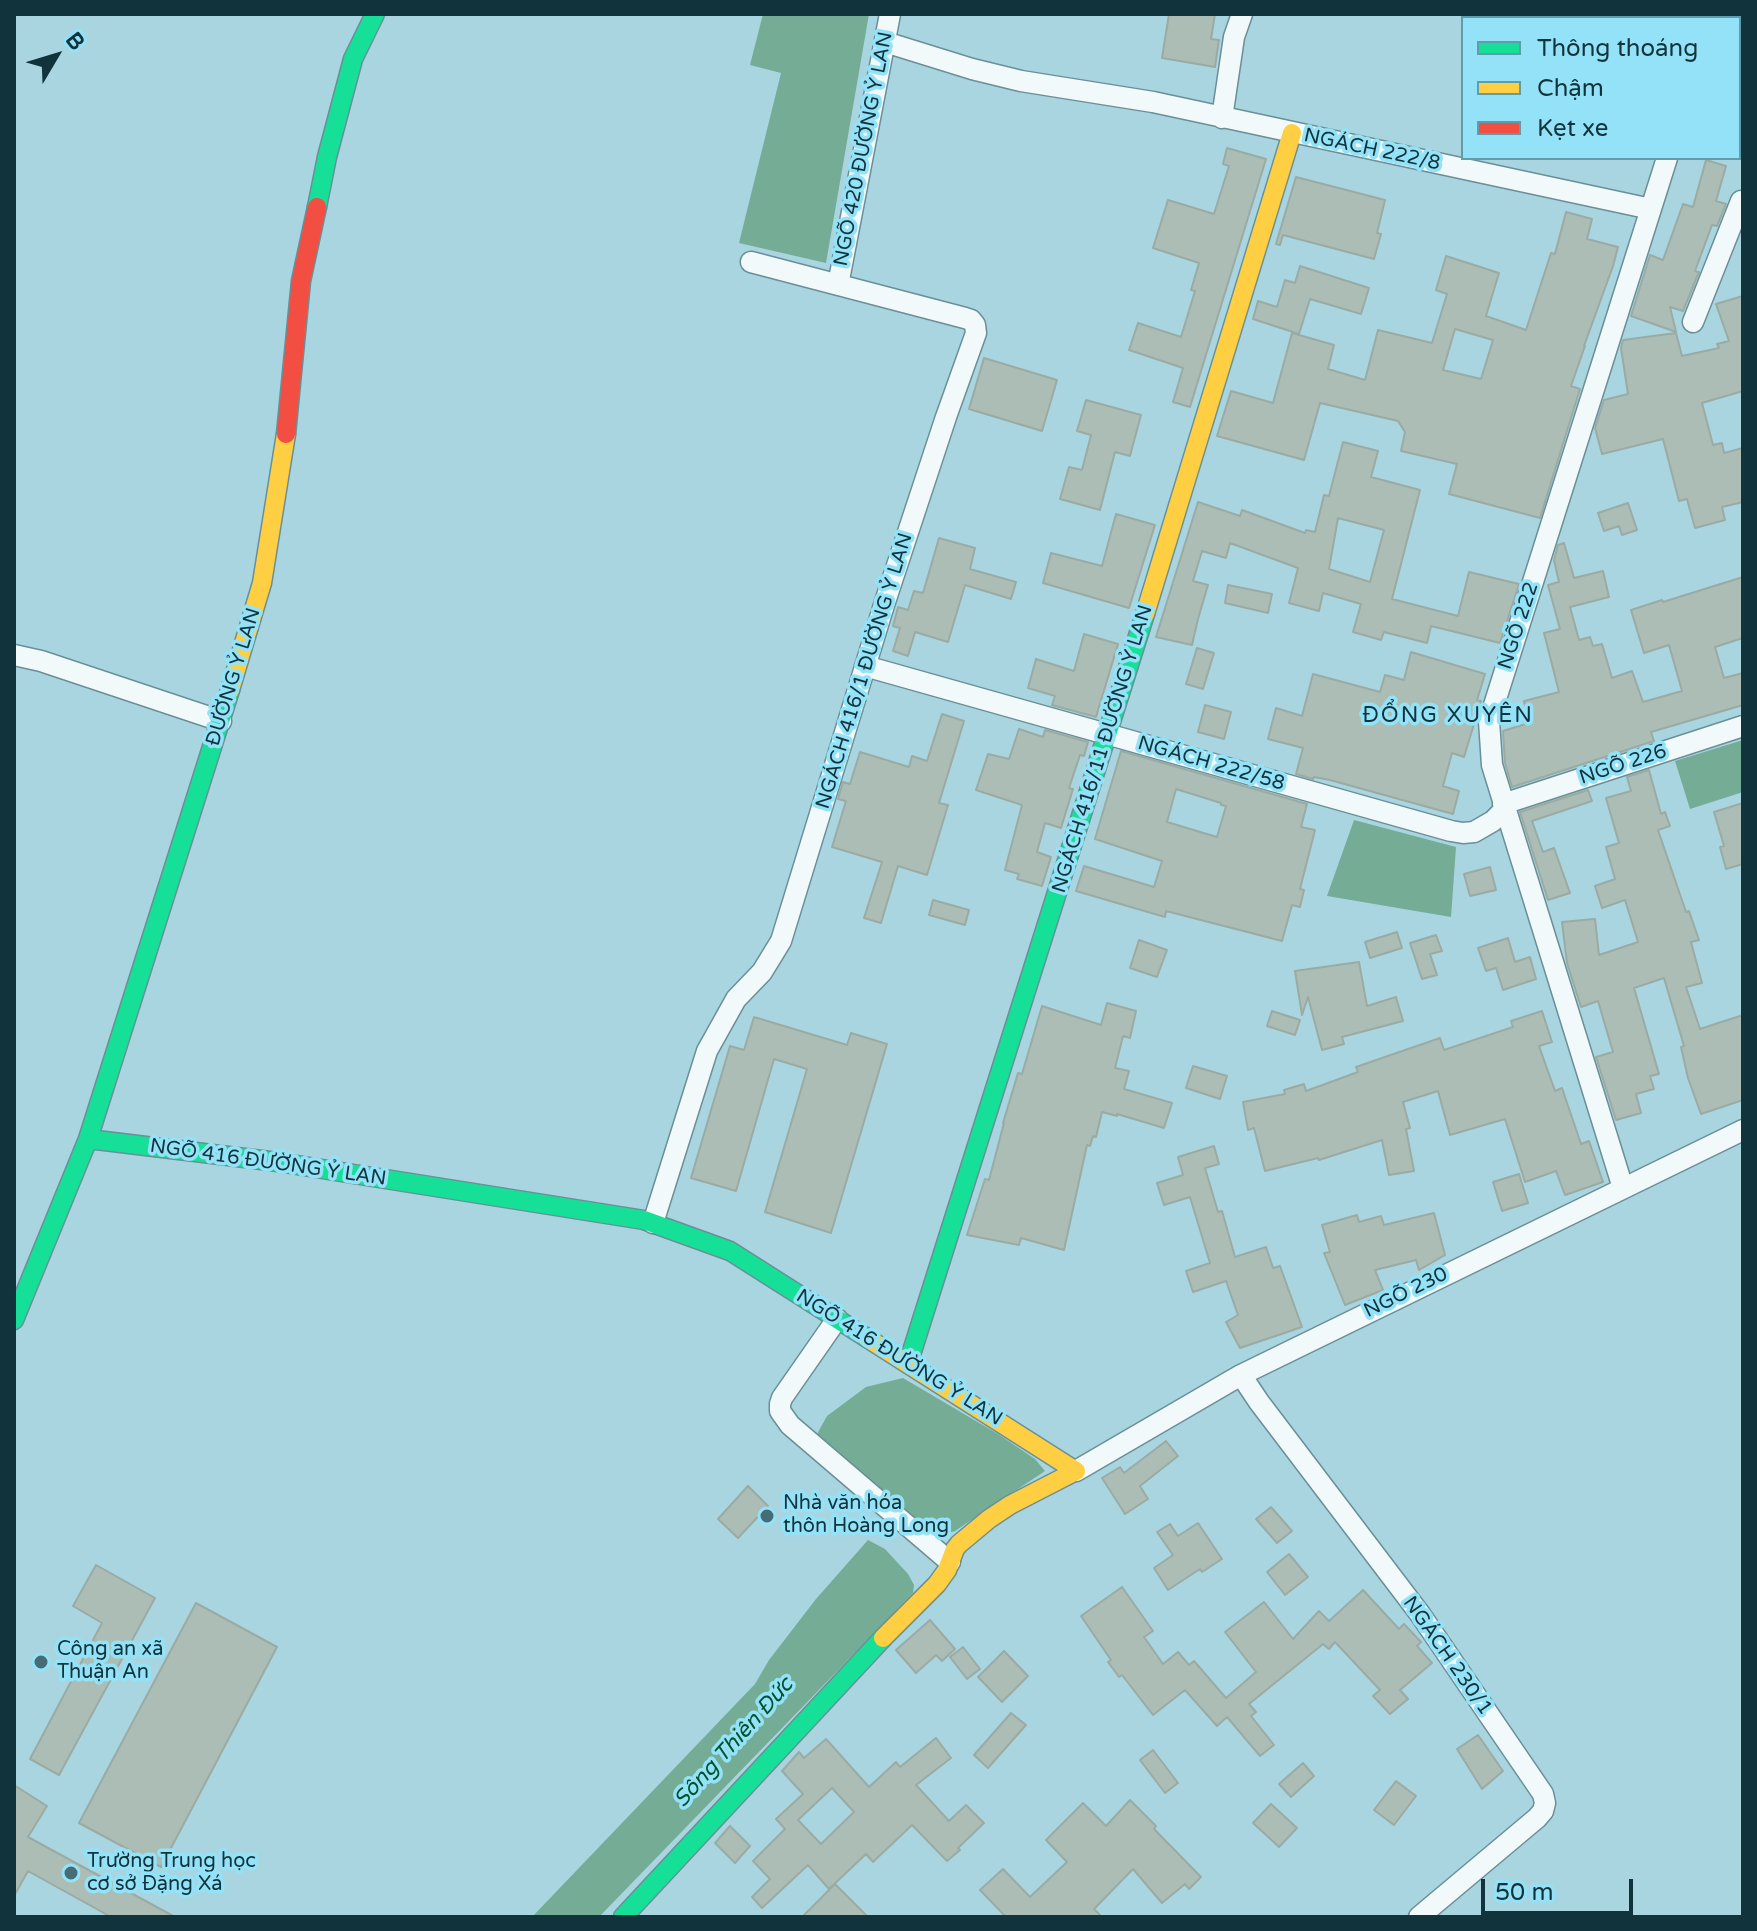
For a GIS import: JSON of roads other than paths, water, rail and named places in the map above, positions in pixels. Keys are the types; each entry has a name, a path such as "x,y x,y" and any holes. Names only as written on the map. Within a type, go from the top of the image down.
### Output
{"street":[{"name":"ĐƯỜNG Ỷ LAN","path":"14,1320 88,1139 262,583 289,413 301,281 327,157 353,59 375,14"},
{"name":"NGÕ 420 ĐƯỜNG Ỷ LAN","path":"838,285 890,14"},
{"path":"1222,118 1234,37 1242,14"},
{"name":"NGÁCH 222/8","path":"885,42 1021,81 1153,102 1651,209"},
{"name":"NGÁCH 416/11 ĐƯỜNG Ỷ LAN","path":"908,1364 1108,735 1292,133"},
{"name":"NGÕ 222","path":"1623,1188 1504,807 1492,765 1489,721 1666,160"},
{"path":"1693,322 1743,202"},
{"name":"NGÁCH 416/1 ĐƯỜNG Ỷ LAN","path":"653,1223 707,1051 736,999 762,972 781,941 865,666 976,333 975,325 965,318 751,262"},
{"path":"14,655 41,661 221,721"},
{"name":"NGÁCH 222/58","path":"865,666 1451,831 1474,832 1493,821 1504,807"},
{"name":"NGÕ 226","path":"1504,807 1743,726"},
{"name":"NGÕ 230","path":"1076,1471 1241,1375 1743,1130"},
{"name":"NGÕ 416 ĐƯỜNG Ỷ LAN","path":"88,1139 278,1162 653,1223 730,1251 1076,1471"},
{"path":"837,1319 782,1398 780,1411 790,1425 950,1562"},
{"name":"NGÁCH 230/1","path":"1241,1375 1420,1614 1543,1794 1545,1803 1537,1818 1419,1917"},
{"path":"623,1917 868,1653 937,1584 959,1544 1010,1505 1076,1471"}],"water":[{"path":"763,14 869,14 826,263 739,243 781,73 750,65"},
{"path":"1743,740 1743,792 1690,809 1675,761"},
{"path":"1354,820 1456,847 1451,917 1327,896"},
{"path":"903,1378 998,1434 1035,1459 1045,1471 955,1531 935,1537 828,1450 817,1434 827,1416 866,1387"},
{"name":"Sông Thiên Đức","path":"868,1540 885,1549 908,1574 914,1585 913,1593 599,1917 532,1917 755,1684 769,1660 816,1599"}],"place":[{"name":"Nhà văn hóa thôn Hoàng Long","path":"767,1516"},
{"name":"Công an xã Thuận An","path":"41,1662"},
{"name":"Trường Trung học cơ sở Đặng Xá","path":"71,1873"}],"district":[{"name":"ĐỔNG XUYÊN","path":"1448,716"}]}
